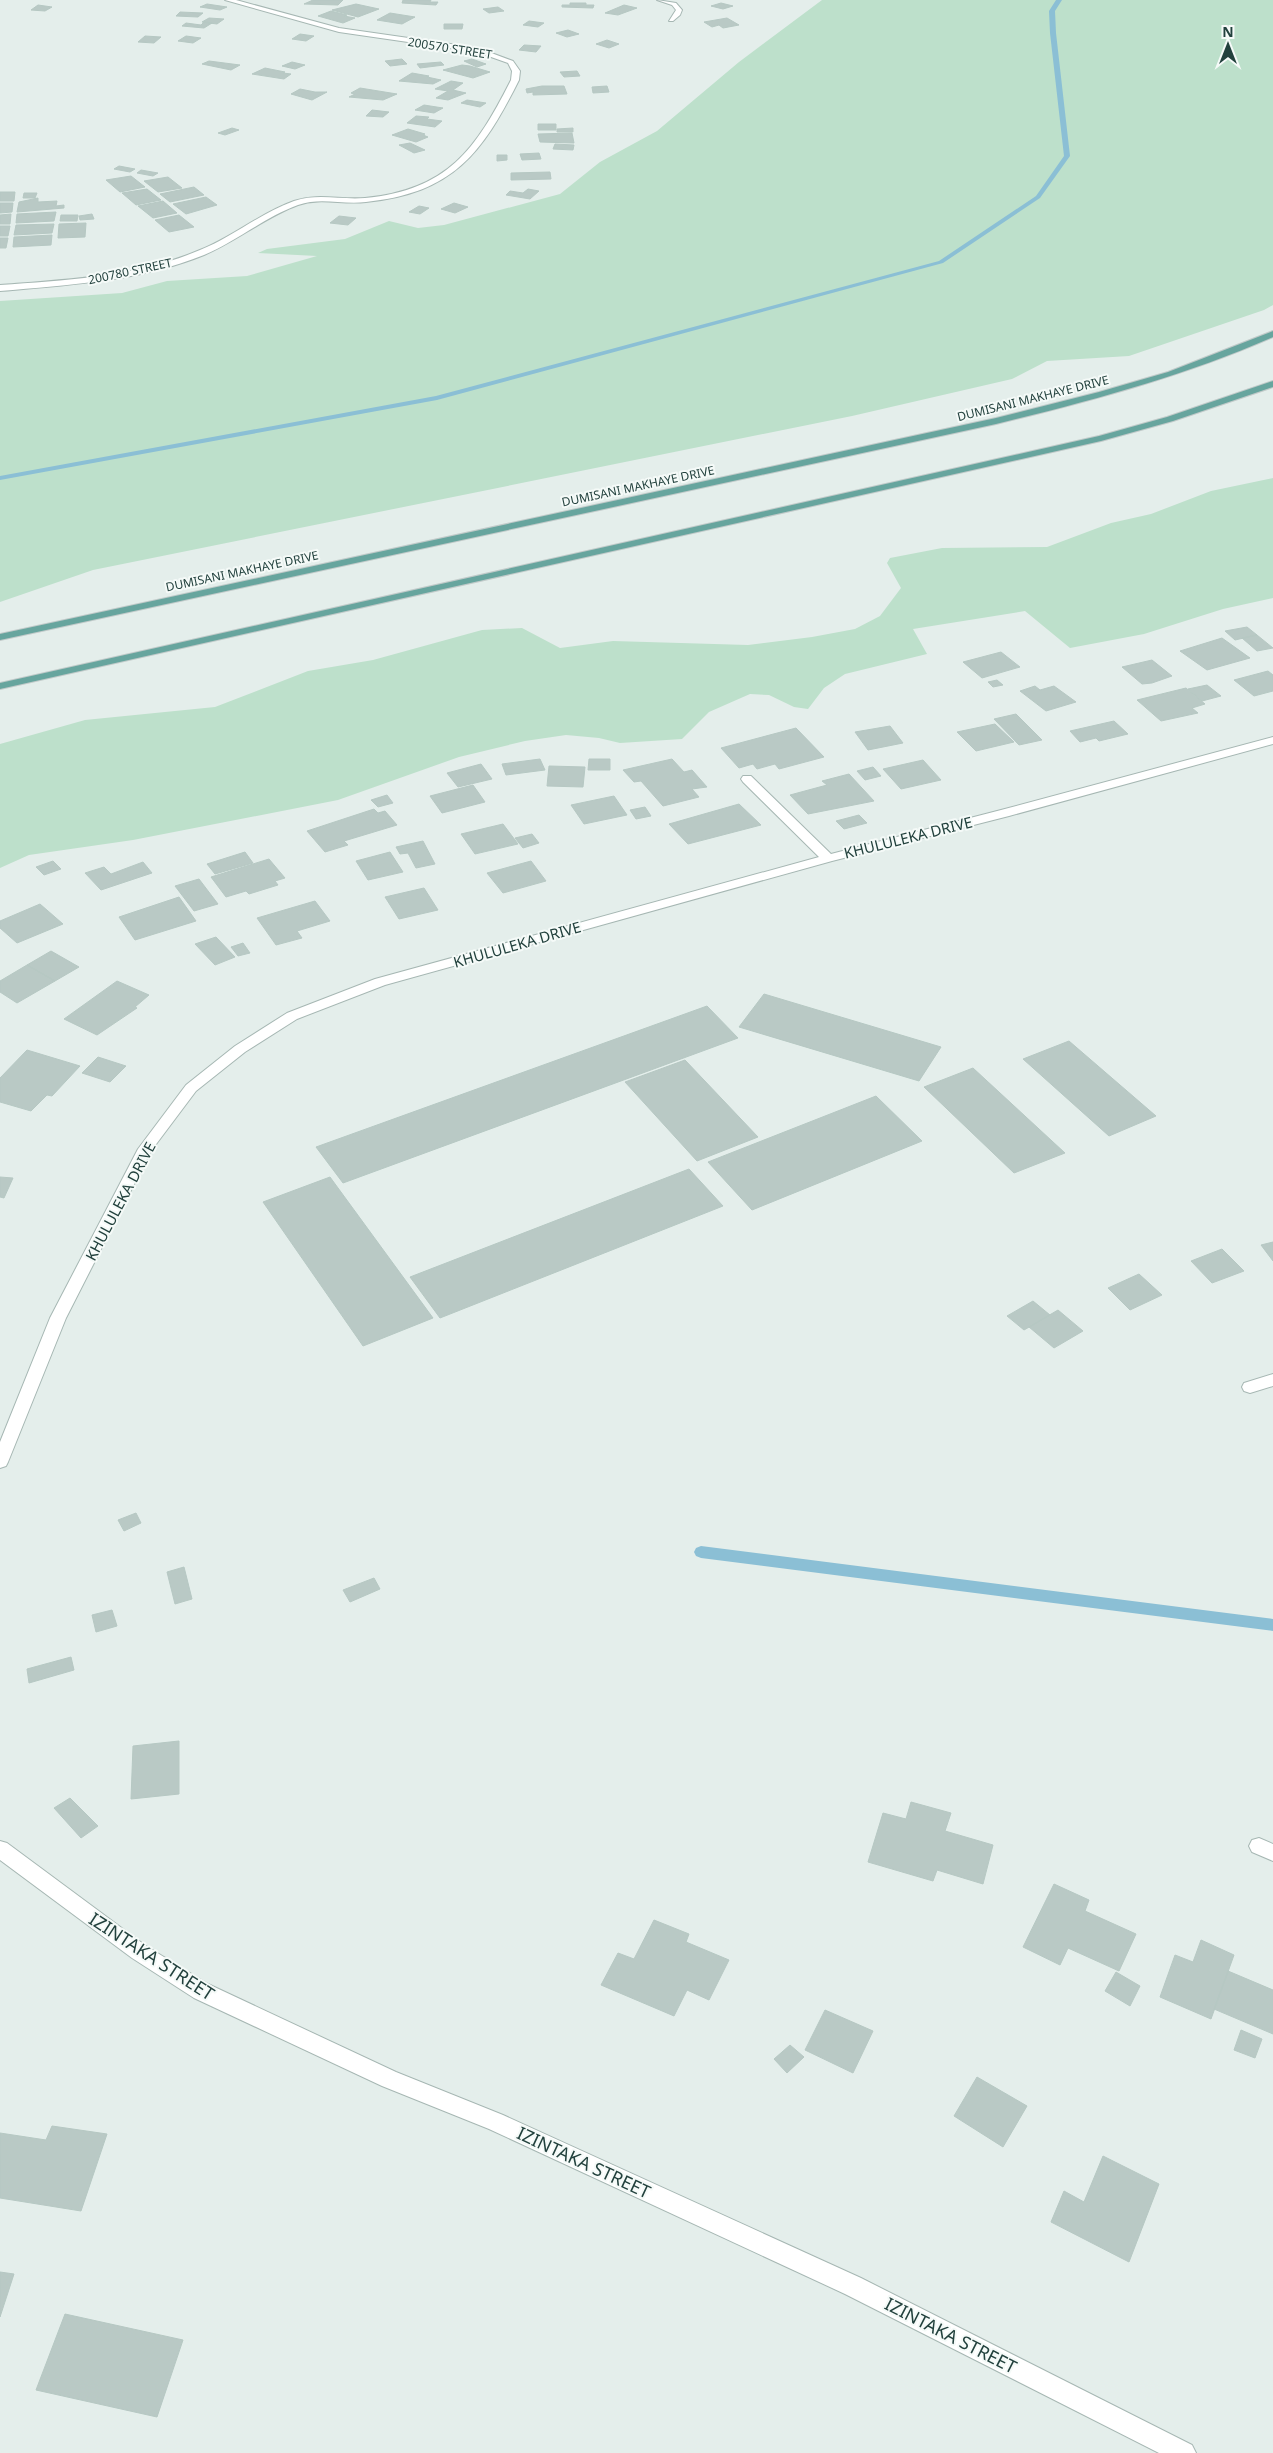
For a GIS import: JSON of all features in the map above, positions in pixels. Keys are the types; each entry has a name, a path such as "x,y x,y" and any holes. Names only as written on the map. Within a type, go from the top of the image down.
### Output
{"main road":[{"name":"DUMISANI MAKHAYE DRIVE","path":"0,637 996,421 1162,377 1273,334"},
{"path":"0,686 1101,438 1170,419 1273,384"}],"street":[{"name":"200570 STREET","path":"228,0 339,30 478,50 506,59 511,62 516,71 509,92 473,154 453,173 434,183 399,194 364,200 307,199"},
{"path":"660,0 674,4 679,10 678,14 671,20"},
{"name":"200780 STREET","path":"0,288 75,282 153,268 201,253 307,199"},
{"name":"KHULULEKA DRIVE","path":"0,1462 58,1318 145,1149 191,1088 240,1049 292,1016 380,982 828,858 1005,813 1273,740"},
{"path":"747,779 828,858"},
{"path":"1250,1387 1273,1380"},
{"name":"IZINTAKA STREET","path":"0,1849 139,1952 201,1991 389,2079 496,2122 853,2286 1184,2453"}],"green space":[{"path":"822,0 1273,0 1273,305 1264,310 1129,356 1047,361 1012,379 852,416 93,570 0,602 0,301 122,293 167,281 247,276 317,256 258,253 267,249 345,239 389,221 418,228 444,225 560,194 600,162 657,131 739,62"},
{"path":"1273,478 1273,598 1223,609 1144,634 1070,648 1025,611 913,629 927,654 845,674 824,688 808,709 794,707 769,695 750,694 709,712 682,739 620,743 599,738 566,735 525,741 459,757 338,800 133,840 29,855 0,868 0,744 85,720 215,707 308,671 373,660 482,630 522,628 560,648 613,641 748,645 812,637 855,629 880,616 901,588 887,563 890,558 942,548 1047,547 1111,523 1151,514 1211,491"}],"building":[{"path":"313,0 343,0 338,5 304,4"},
{"path":"403,0 431,0 430,2 438,2 436,5 402,3"},
{"path":"570,3 594,5 593,8 562,7 562,5 570,5"},
{"path":"721,3 733,6 723,9 711,6"},
{"path":"207,4 227,7 220,10 200,7"},
{"path":"356,4 379,9 358,17 332,10"},
{"path":"38,5 52,7 45,11 31,10"},
{"path":"624,5 637,8 618,15 605,13"},
{"path":"498,7 504,11 489,13 483,9"},
{"path":"331,11 355,18 343,23 318,16"},
{"path":"180,12 203,13 198,17 176,16"},
{"path":"390,13 415,17 402,24 377,20"},
{"path":"209,18 224,19 217,24 202,22"},
{"path":"727,18 739,25 723,28 719,25 712,27 704,22"},
{"path":"529,21 544,23 538,27 523,25"},
{"path":"204,22 212,23 204,28 182,26 186,23 201,25"},
{"path":"444,24 463,24 462,29 444,29"},
{"path":"568,30 579,34 567,37 556,33"},
{"path":"300,34 314,36 306,41 292,39"},
{"path":"145,36 161,37 154,43 138,42"},
{"path":"186,36 201,38 193,43 178,41"},
{"path":"607,40 619,44 609,48 596,44"},
{"path":"524,45 541,46 536,52 519,50"},
{"path":"402,59 407,64 390,66 385,61"},
{"path":"472,59 486,64 477,67 464,61"},
{"path":"209,61 240,65 231,70 202,64"},
{"path":"292,62 305,65 295,69 282,66"},
{"path":"441,62 444,65 420,68 417,64"},
{"path":"462,65 490,72 473,78 443,70"},
{"path":"265,68 291,74 284,79 252,74"},
{"path":"577,71 580,76 564,77 560,72"},
{"path":"412,73 441,80 433,84 399,81"},
{"path":"451,81 463,83 453,90 466,93 448,100 436,98 448,91 435,89"},
{"path":"542,86 564,86 567,94 533,95 533,92 527,93 526,89"},
{"path":"607,86 609,92 593,93 592,87"},
{"path":"360,88 397,94 383,100 349,97 355,94 351,93"},
{"path":"300,89 327,92 312,100 291,94"},
{"path":"467,100 486,103 480,107 461,103"},
{"path":"424,105 443,108 434,113 415,110"},
{"path":"372,110 389,112 383,117 366,116"},
{"path":"416,116 442,121 435,127 407,123"},
{"path":"538,124 556,124 556,130 538,130"},
{"path":"232,128 239,130 225,135 218,133"},
{"path":"573,128 573,132 557,132 557,129"},
{"path":"408,129 425,134 423,135 428,137 416,142 392,135"},
{"path":"572,133 574,143 540,142 538,134"},
{"path":"410,143 425,150 414,153 399,145"},
{"path":"555,144 574,145 573,150 553,149"},
{"path":"539,153 541,159 522,160 520,154"},
{"path":"497,155 507,155 507,160 497,161"},
{"path":"119,166 135,169 130,172 114,169"},
{"path":"141,170 158,173 153,176 137,173"},
{"path":"550,172 551,179 511,180 511,173"},
{"path":"131,176 145,187 120,192 106,180"},
{"path":"168,177 182,188 158,192 144,181"},
{"path":"194,187 204,195 170,202 160,194"},
{"path":"147,189 161,200 136,205 122,193"},
{"path":"528,189 539,191 530,199 506,195 510,191 523,193"},
{"path":"0,192 15,192 14,201 0,201"},
{"path":"24,193 37,193 35,198 23,198"},
{"path":"206,197 217,205 186,214 173,204"},
{"path":"38,198 38,202 57,201 56,206 64,205 64,208 17,212 19,202"},
{"path":"163,201 177,213 153,218 138,206"},
{"path":"0,203 13,203 12,212 0,213"},
{"path":"454,203 468,207 455,213 441,209"},
{"path":"419,206 429,208 420,214 409,212"},
{"path":"56,212 54,221 16,223 17,214"},
{"path":"11,214 10,224 0,224 0,215"},
{"path":"92,214 94,219 80,220 79,216"},
{"path":"61,215 78,215 77,221 60,221"},
{"path":"179,215 194,227 169,232 155,220"},
{"path":"339,216 356,218 348,225 330,223"},
{"path":"86,223 85,237 58,238 59,224"},
{"path":"54,224 52,233 14,235 16,225"},
{"path":"0,226 10,226 8,236 0,236"},
{"path":"52,235 51,245 13,247 14,237"},
{"path":"0,238 8,238 6,248 0,248"},
{"path":"1247,627 1257,635 1235,640 1225,631"},
{"path":"1257,635 1273,648 1257,651 1242,638"},
{"path":"1222,638 1250,658 1207,670 1180,651"},
{"path":"1001,652 1020,667 982,678 963,662"},
{"path":"1152,660 1172,676 1152,683 1142,684 1122,667"},
{"path":"1268,671 1273,675 1273,691 1254,696 1234,680"},
{"path":"997,680 1003,685 993,687 988,682"},
{"path":"1207,685 1221,696 1202,701 1188,689"},
{"path":"1035,686 1040,690 1054,686 1076,702 1046,711 1020,691"},
{"path":"1186,688 1205,704 1192,708 1198,713 1161,721 1137,700"},
{"path":"1016,714 1042,740 1019,745 994,719"},
{"path":"1114,721 1128,734 1099,741 1096,738 1080,742 1070,731"},
{"path":"995,724 1014,742 976,751 957,732"},
{"path":"890,726 903,743 868,750 855,732"},
{"path":"796,728 824,757 779,769 775,764 757,769 753,764 739,768 721,748"},
{"path":"540,759 545,770 506,775 502,764"},
{"path":"589,759 610,759 610,770 588,770"},
{"path":"672,759 684,772 692,770 707,787 692,789 699,797 663,806 641,781 634,782 623,770"},
{"path":"923,760 941,780 901,789 883,769"},
{"path":"481,764 492,779 458,787 447,773"},
{"path":"549,766 585,767 583,787 547,786"},
{"path":"873,767 881,776 865,780 857,771"},
{"path":"849,774 874,801 808,814 790,795 827,785 822,781"},
{"path":"473,785 485,802 442,813 430,796"},
{"path":"387,795 393,803 378,807 371,800"},
{"path":"614,796 627,815 584,824 571,805"},
{"path":"739,804 761,825 688,844 669,824"},
{"path":"645,807 651,816 636,819 630,810"},
{"path":"374,809 378,813 385,811 397,825 344,841 348,845 325,852 307,831"},
{"path":"859,815 867,823 844,829 836,821"},
{"path":"503,824 518,844 475,854 461,834"},
{"path":"532,834 539,843 523,848 515,838"},
{"path":"423,841 435,864 416,868 408,853 400,854 396,847"},
{"path":"245,852 253,863 215,874 207,864"},
{"path":"390,852 403,872 368,880 356,861"},
{"path":"269,859 285,878 275,881 278,885 249,894 246,891 226,897 211,877"},
{"path":"53,861 61,869 44,875 36,867"},
{"path":"531,861 546,881 503,893 487,873"},
{"path":"143,862 152,873 101,890 85,873 104,867 111,874"},
{"path":"199,879 218,904 194,911 175,886"},
{"path":"424,888 438,910 399,919 385,897"},
{"path":"179,897 196,921 135,940 119,917"},
{"path":"315,901 330,921 297,931 302,938 276,945 257,918"},
{"path":"40,904 63,924 17,943 0,928 0,921"},
{"path":"216,937 235,957 215,965 195,944"},
{"path":"243,943 250,953 238,956 231,947"},
{"path":"51,951 79,967 55,981 27,965"},
{"path":"27,965 55,981 17,1003 0,992 0,981"},
{"path":"117,981 149,995 135,1007 137,1008 97,1035 64,1019"},
{"path":"764,994 941,1047 919,1081 739,1027"},
{"path":"707,1006 738,1038 343,1183 316,1147"},
{"path":"1069,1041 1156,1116 1109,1136 1023,1059"},
{"path":"27,1050 80,1066 52,1096 47,1095 31,1111 0,1102 0,1078"},
{"path":"98,1057 126,1066 110,1082 82,1073"},
{"path":"685,1060 758,1137 697,1161 625,1082"},
{"path":"973,1068 1065,1153 1014,1173 924,1087"},
{"path":"876,1096 922,1141 752,1210 708,1162"},
{"path":"689,1169 723,1206 440,1318 410,1277"},
{"path":"0,1177 13,1178 4,1198 0,1197"},
{"path":"330,1177 433,1318 363,1346 263,1202"},
{"path":"1273,1242 1273,1261 1261,1245"},
{"path":"1222,1249 1244,1271 1212,1283 1191,1261"},
{"path":"1139,1274 1162,1295 1130,1310 1108,1288"},
{"path":"1033,1301 1050,1315 1024,1330 1007,1316"},
{"path":"1058,1310 1083,1331 1054,1348 1029,1327"},
{"path":"136,1513 141,1523 124,1531 118,1520"},
{"path":"184,1567 192,1599 175,1604 167,1572"},
{"path":"374,1578 380,1589 350,1602 343,1590"},
{"path":"112,1610 117,1626 96,1632 92,1615"},
{"path":"71,1657 74,1670 29,1683 27,1669"},
{"path":"179,1741 179,1794 131,1799 133,1746"},
{"path":"70,1798 98,1826 81,1838 54,1808"},
{"path":"911,1802 951,1813 945,1831 993,1845 983,1884 937,1870 933,1881 868,1862 883,1813 906,1819"},
{"path":"1054,1884 1089,1900 1085,1911 1136,1934 1119,1971 1068,1948 1060,1965 1023,1947"},
{"path":"654,1920 689,1934 686,1942 729,1960 709,2000 687,1990 674,2016 601,1985 618,1953 634,1959"},
{"path":"1201,1940 1234,1955 1211,2019 1160,1997 1175,1955 1193,1962"},
{"path":"1228,1971 1273,1990 1273,2034 1214,2009"},
{"path":"1116,1972 1140,1986 1130,2006 1105,1991"},
{"path":"825,2010 873,2031 853,2073 805,2050"},
{"path":"1241,2030 1262,2039 1255,2058 1234,2050"},
{"path":"790,2045 804,2057 787,2073 774,2059"},
{"path":"977,2077 1027,2106 1003,2147 954,2116"},
{"path":"52,2126 107,2134 81,2211 0,2198 0,2133 46,2140"},
{"path":"1103,2156 1159,2184 1129,2262 1051,2222 1064,2191 1084,2202"},
{"path":"0,2272 14,2274 0,2317"},
{"path":"65,2314 183,2340 157,2417 36,2390"}],"waterway":[{"path":"0,478 437,398 941,262 1038,197 1067,156 1053,33 1052,11 1059,0"},
{"path":"701,1552 1273,1625"}]}
